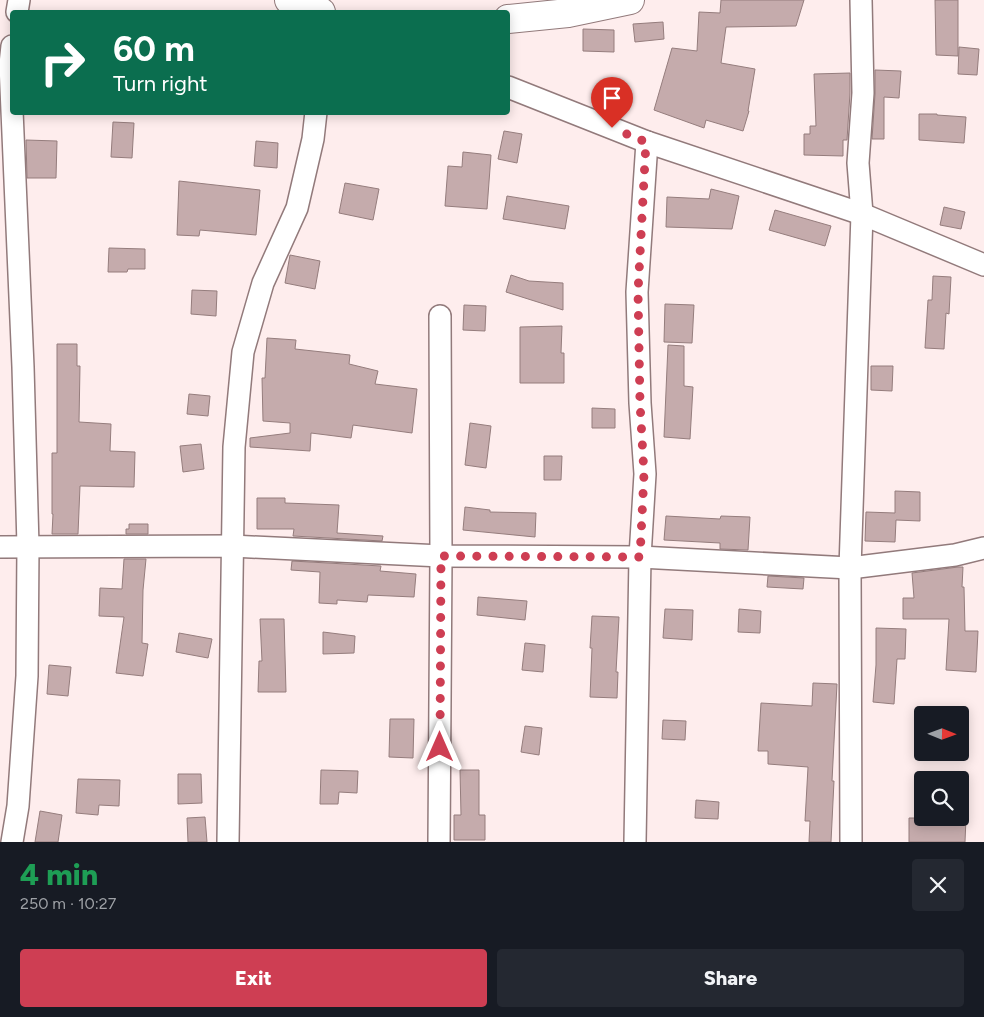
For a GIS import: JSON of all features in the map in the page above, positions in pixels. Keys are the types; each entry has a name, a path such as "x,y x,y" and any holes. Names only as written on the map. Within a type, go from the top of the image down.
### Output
{"street":[{"path":"289,0 316,10"},
{"path":"510,19 569,6 630,0"},
{"path":"850,842 850,568 862,214 858,164 863,93 862,0"},
{"path":"510,88 646,142 862,214 984,265"},
{"path":"12,115 28,546 27,676 18,806 12,842"},
{"path":"228,842 234,447 243,352 263,283 297,208 313,139 316,115"},
{"path":"635,842 640,557 644,474 640,403 638,292 646,142"},
{"path":"439,842 440,316"},
{"path":"0,547 232,546 441,556 640,557 850,568 955,555 984,548"}],"building":[{"path":"721,0 804,0 796,26 726,27 721,63 755,69 749,111 743,131 706,120 704,128 654,110 672,48 697,51 699,12 720,13"},
{"path":"935,0 958,0 958,56 936,55"},
{"path":"663,22 664,39 635,42 633,24"},
{"path":"583,29 614,30 614,52 583,51"},
{"path":"959,47 979,49 977,75 958,74"},
{"path":"875,70 901,71 899,98 884,97 884,139 872,139"},
{"path":"850,73 847,140 843,140 843,156 804,155 804,134 810,134 810,126 816,126 814,74"},
{"path":"919,114 966,117 964,143 919,140"},
{"path":"113,122 134,123 132,158 111,157"},
{"path":"504,131 522,134 517,163 498,159"},
{"path":"26,140 57,141 56,178 27,178"},
{"path":"256,141 278,143 277,168 254,166"},
{"path":"463,152 491,155 487,209 445,206 448,166 462,167"},
{"path":"179,181 260,190 256,235 200,230 199,236 177,235"},
{"path":"345,183 379,189 373,220 339,213"},
{"path":"711,189 739,196 732,229 666,227 667,197 709,199"},
{"path":"507,196 569,206 565,229 503,219"},
{"path":"944,207 965,212 961,229 940,225"},
{"path":"775,210 831,226 825,246 769,230"},
{"path":"109,248 145,249 145,269 128,269 127,272 108,272"},
{"path":"290,255 320,261 315,289 285,283"},
{"path":"511,275 529,281 563,283 563,310 506,292"},
{"path":"933,276 951,277 949,314 946,313 944,349 925,348 928,300 932,300"},
{"path":"192,290 217,291 216,316 191,314"},
{"path":"665,304 694,305 692,343 664,342"},
{"path":"464,305 486,306 485,331 463,330"},
{"path":"562,326 561,353 564,353 564,383 520,383 520,327"},
{"path":"267,338 296,340 295,349 350,355 349,364 378,371 375,384 417,389 412,433 353,425 351,438 311,433 310,451 250,447 250,438 290,433 290,423 263,421 262,378 265,378"},
{"path":"57,344 77,344 77,366 80,366 79,422 111,424 110,451 135,452 134,487 80,486 78,534 52,534 52,453 57,453"},
{"path":"668,345 684,346 684,386 693,387 690,439 664,437"},
{"path":"871,366 893,366 892,391 871,390"},
{"path":"189,394 210,396 208,416 187,414"},
{"path":"592,408 615,409 615,428 592,428"},
{"path":"470,423 491,426 486,468 465,465"},
{"path":"201,444 204,469 183,472 180,446"},
{"path":"544,456 562,456 561,480 544,480"},
{"path":"895,491 920,492 920,521 896,520 895,542 865,541 866,512 895,513"},
{"path":"257,498 285,498 285,503 339,505 337,533 383,536 382,541 293,536 294,529 257,529"},
{"path":"465,507 490,510 490,512 536,513 535,537 463,530"},
{"path":"666,516 720,519 721,516 750,517 748,550 720,549 720,543 664,540"},
{"path":"129,524 148,524 148,534 126,534"},
{"path":"124,559 146,559 143,590 142,643 148,644 143,676 116,673 124,617 99,616 100,588 122,589"},
{"path":"292,561 381,566 380,571 416,574 414,597 368,595 367,602 337,600 337,604 319,603 320,572 291,570"},
{"path":"963,567 962,587 964,587 965,631 978,631 976,672 946,670 949,619 903,619 903,598 914,598 912,573"},
{"path":"768,576 804,578 803,589 767,587"},
{"path":"478,597 527,601 525,620 477,615"},
{"path":"665,609 693,610 692,640 663,638"},
{"path":"739,609 761,611 760,633 738,632"},
{"path":"592,616 619,617 616,672 618,672 617,698 590,697"},
{"path":"260,619 284,619 286,692 258,692 259,661 262,661"},
{"path":"876,628 906,629 905,659 897,659 894,704 873,702"},
{"path":"323,632 355,636 354,653 323,654"},
{"path":"179,633 212,639 208,658 176,652"},
{"path":"525,643 545,645 543,672 522,670"},
{"path":"49,665 71,667 68,696 47,694"},
{"path":"813,683 837,684 831,842 809,842 810,821 805,821 808,767 768,764 768,751 758,751 761,703 812,706"},
{"path":"390,719 414,719 413,758 389,757"},
{"path":"663,720 686,721 685,740 662,739"},
{"path":"525,726 542,728 539,755 521,752"},
{"path":"321,770 358,771 357,793 339,792 338,804 320,804"},
{"path":"460,770 479,770 479,815 485,815 485,840 454,840 454,815 461,815"},
{"path":"178,774 201,774 202,803 178,804"},
{"path":"78,779 120,780 119,806 99,805 98,815 76,813"},
{"path":"696,800 719,802 718,819 695,818"},
{"path":"40,811 62,815 58,842 35,842"},
{"path":"205,817 207,842 188,842 187,818"},
{"path":"909,818 914,818 914,826 966,826 965,842 909,842"}],"route":[{"path":"440,747 441,556 640,557 644,474 640,403 638,292 646,142 612,128"}]}
